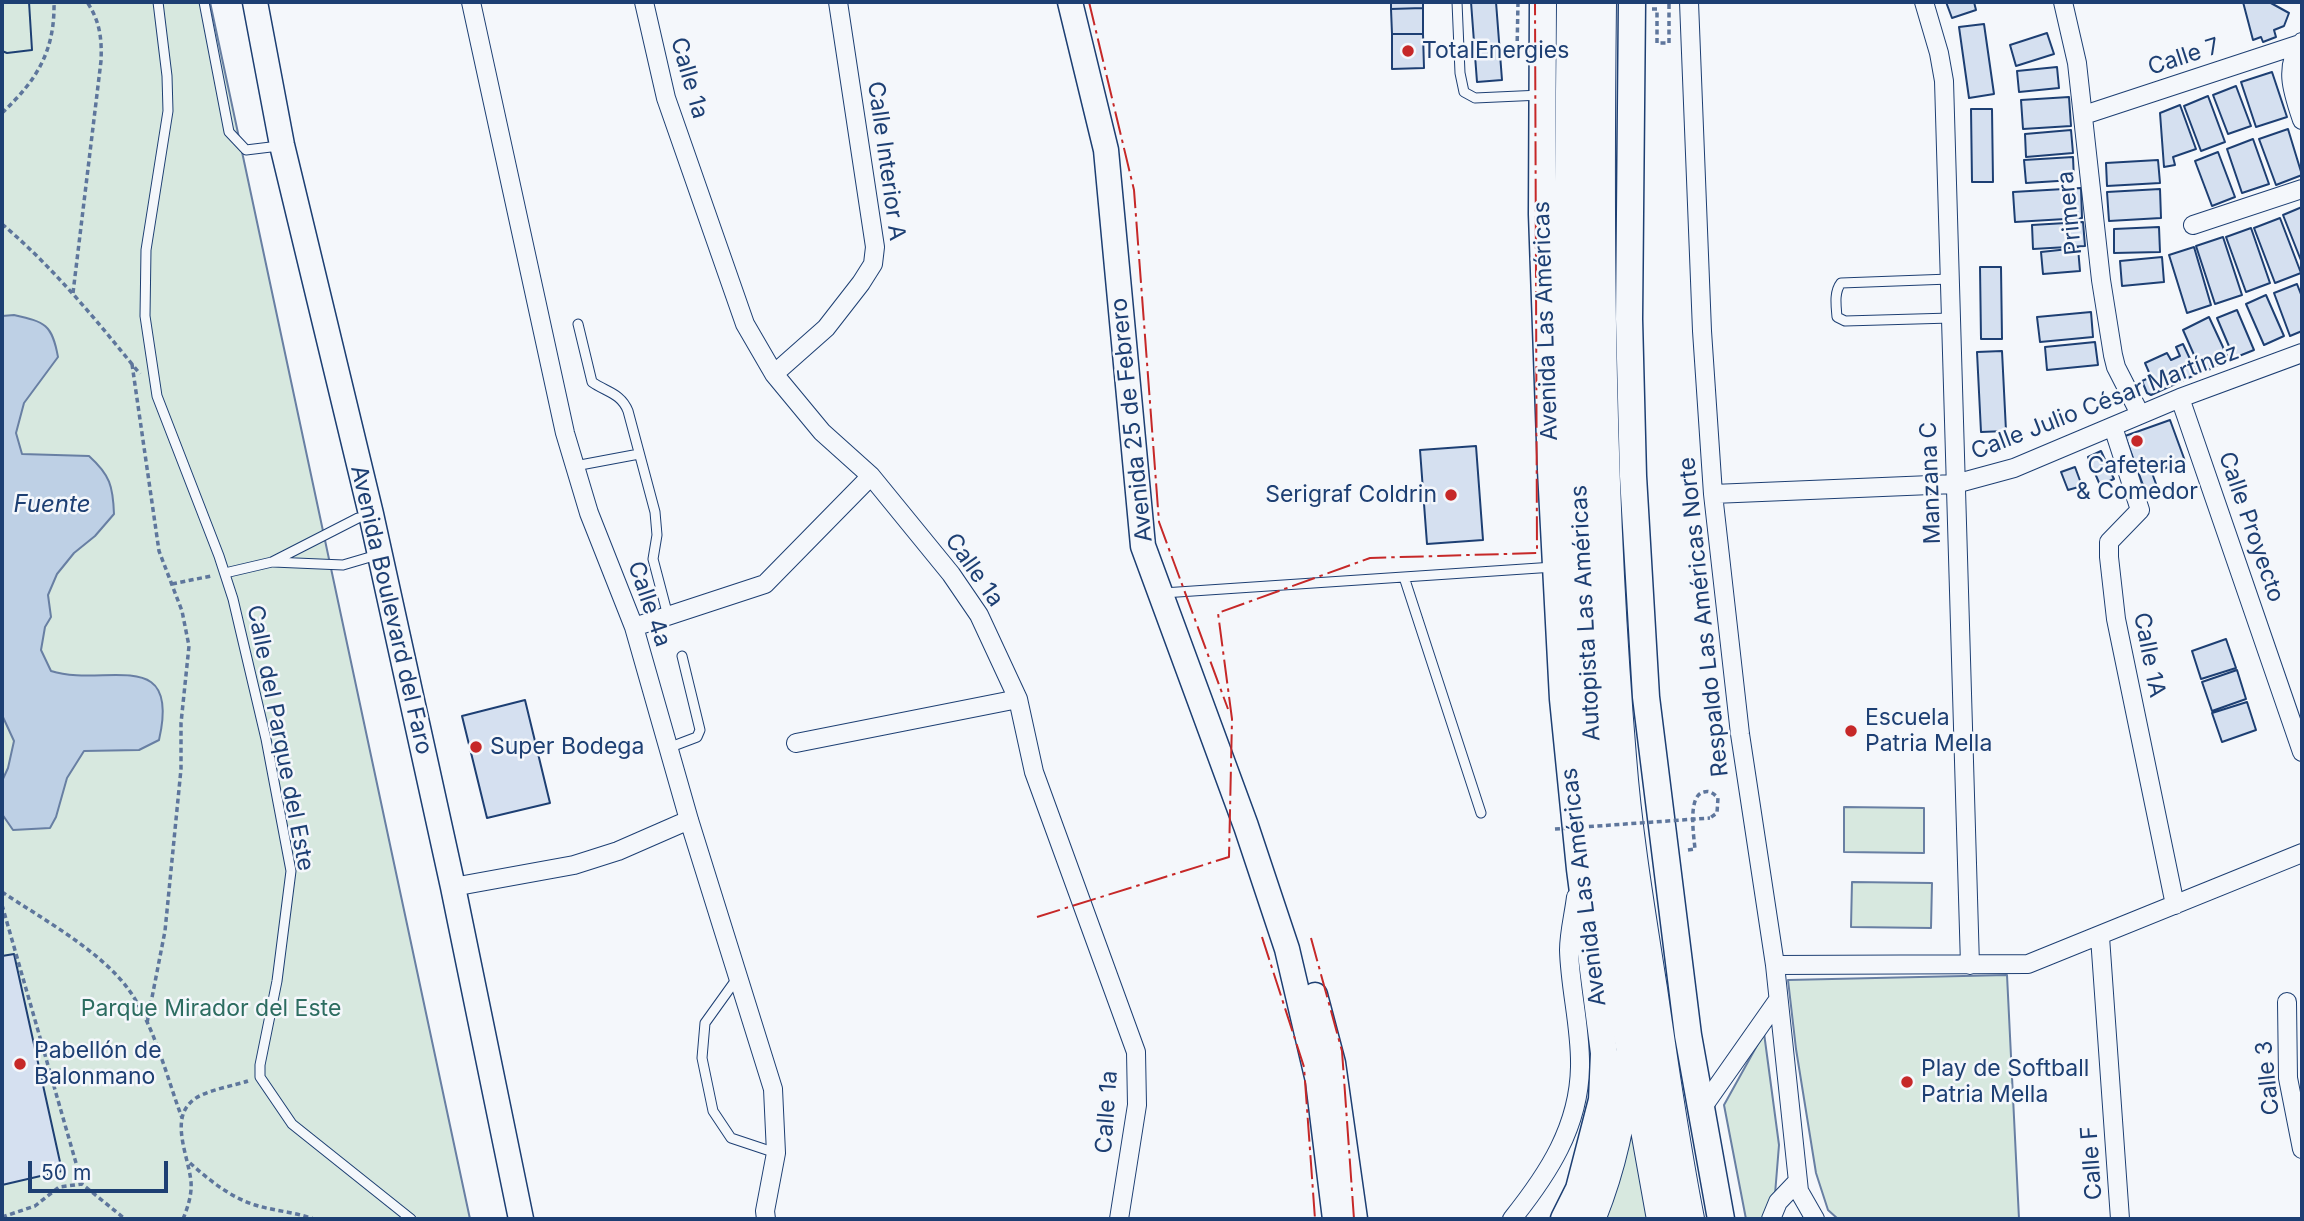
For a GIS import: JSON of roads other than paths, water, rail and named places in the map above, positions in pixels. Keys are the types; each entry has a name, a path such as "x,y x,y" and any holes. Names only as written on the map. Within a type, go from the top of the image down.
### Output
{"highway":[{"name":"Autopista Las Américas","path":"1573,2 1570,271 1585,646 1608,887 1623,996 1663,1219"},
{"name":"Autopista Las Américas","path":"1600,2 1597,202 1599,372 1620,760 1637,902 1688,1219"},
{"path":"1589,1219 1601,1189 1623,1099 1626,1057 1623,996"}],"main road":[{"name":"Avenida Boulevard del Faro","path":"255,2 282,145 379,554 453,887 521,1219"},
{"name":"Avenida 25 de Febrero","path":"1070,2 1106,150 1143,546 1246,826 1287,949 1318,1081 1335,1219"},
{"name":"Avenida Las Américas","path":"1543,2 1542,214 1563,698 1604,1065 1602,1100 1579,1189 1564,1219"},
{"path":"1645,5 1629,320 1633,476 1645,684 1688,1035 1700,1111 1721,1212"},
{"name":"Avenida 25 de Febrero","path":"1246,826 1311,979 1333,1063 1355,1219"}],"street":[{"name":"Calle 4a","path":"471,2 565,433 589,513 634,627 689,820 773,1089 776,1153 765,1211 766,1219"},
{"name":"Calle 1a","path":"644,2 666,98 745,324 774,374 822,432 872,476 951,574 979,615 1018,699 1034,772 1136,1052 1137,1105 1119,1219"},
{"name":"Calle Interior A","path":"774,374 826,328 873,264 875,247 838,2"},
{"name":"Respaldo Las Américas Norte","path":"1689,2 1702,331 1713,494 1740,734 1775,965 1797,1182 1802,1201 1815,1219"},
{"name":"Manzana C","path":"1924,2 1944,81 1970,965"},
{"name":"Primera","path":"2063,2 2077,63 2101,280 2113,355 2116,367 2140,414"},
{"name":"Calle 7","path":"2084,116 2301,43"},
{"path":"2301,43 2290,66 2291,89 2302,120"},
{"path":"2193,225 2302,189"},
{"name":"Calle Julio César Martínez","path":"1713,494 1955,484 2014,468 2180,398 2302,353"},
{"name":"Calle Proyecto","path":"2180,398 2302,752"},
{"name":"Calle 1A","path":"2113,427 2140,510 2109,542 2116,619 2175,905"},
{"path":"634,627 765,584 872,476"},
{"path":"796,743 1018,699"},
{"path":"453,887 574,865 618,851 689,820"},
{"path":"1775,965 2028,964 2302,853"},
{"path":"1512,1219 1544,1180 1560,1149 1575,1108 1580,1067 1569,948 1580,869"},
{"name":"Calle F","path":"2100,937 2120,1219"},
{"path":"1700,1111 1778,1000"},
{"name":"Calle 3","path":"2287,1002 2288,1078 2302,1149"},
{"path":"1772,1219 1779,1202 1797,1182"}],"lane":[{"name":"Calle del Parque del Este","path":"158,2 167,76 168,111 146,250 145,316 157,397 225,573 266,739 291,871 277,981 260,1077 292,1124 411,1219"},
{"path":"204,2 229,132 246,150 282,145"},
{"path":"1458,2 1460,73 1464,92 1475,99 1542,95"},
{"path":"1950,279 1841,283 1837,288 1836,298 1837,317 1845,321 1951,318"},
{"path":"578,324 592,382 614,393 624,402 654,512 657,535 653,559 668,616"},
{"path":"575,466 639,454"},
{"path":"225,573 272,562 358,518"},
{"path":"272,562 343,565 379,554"},
{"path":"1160,593 1556,567"},
{"path":"1404,577 1481,813"},
{"path":"668,748 697,737 700,730 682,656"},
{"path":"738,977 705,1023 702,1058 713,1111 731,1138 776,1153"}],"water":[{"name":"Fuente","path":"14,315 45,326 53,338 58,357 24,403 16,433 22,454 89,456 106,475 114,504 114,514 95,536 74,553 57,574 48,595 51,617 45,627 41,650 51,671 72,675 133,676 148,680 159,691 163,710 159,740 139,750 84,751 67,778 56,817 50,828 13,830 2,814 2,781 14,741 2,715 2,316"}],"place":[{"name":"TotalEnergies","path":"1408,51"},
{"name":"Cafeteria & Comedor","path":"2137,441"},
{"name":"Serigraf Coldrin","path":"1451,495"},
{"name":"Escuela Patria Mella","path":"1851,731"},
{"name":"Super Bodega","path":"476,747"},
{"name":"Pabellón de Balonmano","path":"20,1064"},
{"name":"Play de Softball Patria Mella","path":"1907,1082"}],"park label":[{"name":"Parque Mirador del Este","path":"211,1009"}]}
